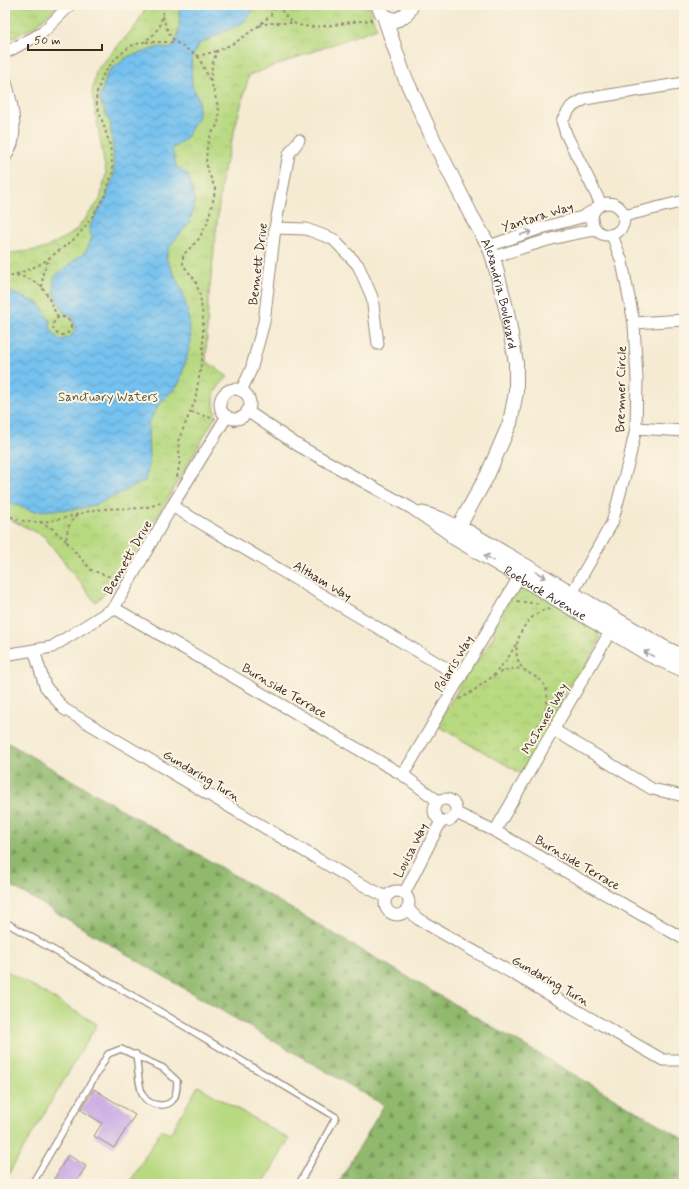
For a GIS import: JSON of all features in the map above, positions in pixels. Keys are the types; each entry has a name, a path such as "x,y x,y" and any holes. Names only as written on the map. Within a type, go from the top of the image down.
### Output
{"street":[{"path":"5,53 42,33 70,5"},
{"path":"406,12 423,5"},
{"name":"Alexandria Boulevard","path":"382,11 395,20 406,12"},
{"name":"Alexandria Boulevard","path":"382,11 403,74 436,146 491,252 507,312 516,363 516,392 510,423 487,476 456,532"},
{"name":"Alexandria Boulevard","path":"396,56 406,12"},
{"path":"5,79 14,118 12,144 5,158"},
{"path":"597,207 562,122 571,107 585,99 684,83"},
{"name":"Bennett Drive","path":"241,391 251,370 264,322 275,228 289,154 299,140"},
{"path":"624,216 684,201"},
{"path":"610,202 616,204 620,208 624,216 622,227 617,233 606,236 596,230 591,222 597,207 610,202"},
{"name":"Yantara Way","path":"491,252 541,228 582,218 597,207"},
{"path":"275,228 306,229 333,239 358,265 372,297 378,344"},
{"name":"Yantara Way","path":"491,252 570,234 596,230"},
{"name":"Bremner Circle","path":"565,602 612,523 636,428 637,380 634,323 622,262 612,235"},
{"path":"634,323 684,320"},
{"path":"234,389 241,391 248,397 249,402 247,411 240,418 225,419 220,406 221,398 228,391 234,389"},
{"name":"Roebuck Avenue","path":"247,411 298,446 411,508 442,518 456,532 522,571 565,602 684,657"},
{"name":"Bennett Drive","path":"5,653 10,654 52,647 114,608 168,502 225,419"},
{"path":"636,428 684,431"},
{"name":"Altham Way","path":"168,502 461,677"},
{"name":"Polaris Way","path":"403,775 522,571"},
{"name":"Burnside Terrace","path":"114,608 403,775 438,801 446,799 453,802 456,812 495,831 684,939"},
{"name":"Roebuck Avenue","path":"614,625 650,655 684,670"},
{"name":"McInnes Way","path":"495,831 614,625"},
{"name":"Gundaring Turn","path":"34,650 45,686 64,709 355,882 386,897"},
{"path":"554,730 652,789 684,796"},
{"path":"438,801 434,812 435,816 441,821 449,821 455,816 456,812"},
{"name":"Louisa Way","path":"404,892 441,821"},
{"path":"397,890 404,892 410,904 408,910 401,915 391,914 386,907 386,897 393,891 397,890"},
{"name":"Gundaring Turn","path":"408,910 418,919 663,1060 682,1060 684,1058"}],"lane":[{"path":"5,922 166,1015 336,1117 299,1184"},
{"path":"32,1184 108,1054 121,1048 136,1054 163,1068 177,1081 177,1092 172,1101 164,1105 153,1104 144,1098 141,1090 136,1054"}],"path":[{"path":"144,42 153,36 160,26 165,5"},
{"path":"198,56 216,51 236,42 271,15 274,5"},
{"path":"278,5 293,23"},
{"path":"163,15 170,36 174,42 198,56 211,81 219,110 218,124 210,136 206,161 208,171 215,188 214,197 207,224 198,240 183,255 183,264 195,280 200,295 203,318 203,353 195,400 178,440 180,467 175,482"},
{"path":"257,27 269,23 330,26 344,23 371,21 370,16"},
{"path":"5,279 41,264 76,238 106,196 113,171 110,145 97,106 96,95 103,75 114,60 130,46 144,42 174,42"},
{"path":"211,81 212,65 216,51"},
{"path":"42,287 43,272 50,257"},
{"path":"14,275 30,278 42,287 58,318"},
{"path":"60,316 67,317 72,323 71,331 64,336 57,334 52,328 54,321 58,318 60,316"},
{"path":"191,412 214,418 225,419"},
{"path":"5,514 22,522 39,522 57,520 104,509 141,508 162,502 168,502"},
{"path":"66,541 67,528 78,514"},
{"path":"39,522 54,529 91,570 123,581 127,584"},
{"path":"541,752 533,745 534,737 547,703 547,693 539,678 523,669 518,661 516,651 523,627 532,617 565,602"},
{"path":"492,677 508,658 518,642"},
{"path":"448,698 457,700 463,698 492,677 506,670 514,668 523,669"}],"green space":[{"path":"5,5 59,5 34,27 8,40 5,28"},
{"name":"Sanctuary Waters","path":"147,5 369,5 377,28 249,75 222,177 208,305 206,361 228,377 219,386 215,394 214,403 216,416 118,583 95,602 44,536 5,517 5,254 44,249 74,232 100,200 106,173 92,93 96,71 137,24"},
{"path":"524,588 532,589 597,629 599,637 598,644 577,680 572,681 558,706 559,709 522,774 437,725 475,661 480,659 494,635 493,630 514,593"},
{"path":"5,741 684,1139 684,1184 338,1184 384,1105 5,882"},
{"path":"5,970 97,1024 5,1180"},
{"path":"198,1086 289,1139 263,1184 129,1184 161,1130 170,1134"}],"water":[{"path":"179,5 257,5 244,22 199,44 192,58 191,65 192,85 199,100 198,116 186,138 172,149 176,166 189,176 195,203 189,223 170,246 166,258 182,291 188,313 191,342 179,384 159,404 148,424 149,462 145,481 98,504 77,509 32,511 13,504 5,497 5,292 8,291 40,304 51,323 50,328 57,338 62,340 70,337 75,330 73,317 65,314 54,294 54,277 86,251 92,238 89,229 106,198 114,174 110,122 99,99 108,72 129,56 161,47 170,49 174,45 179,28"}],"building":[{"path":"94,1089 135,1115 114,1148 94,1136 102,1123 81,1110"},
{"path":"68,1155 86,1166 75,1184 51,1184"}]}
